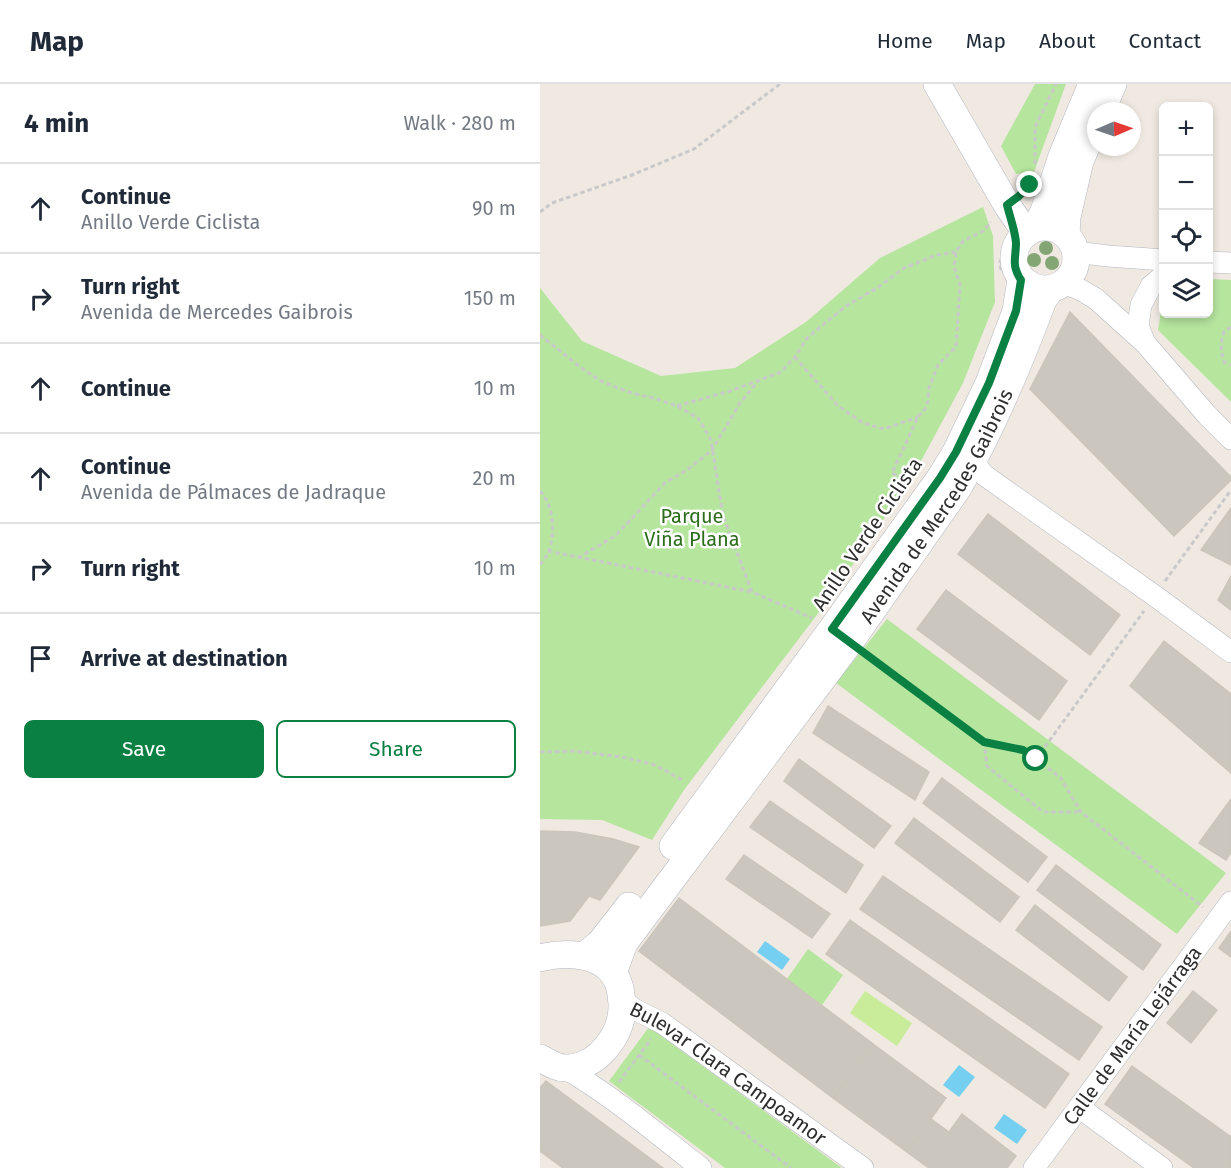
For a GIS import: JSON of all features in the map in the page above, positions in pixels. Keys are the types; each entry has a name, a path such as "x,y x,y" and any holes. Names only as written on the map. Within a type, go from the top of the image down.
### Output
{"street":[{"path":"937,84 1016,221 1014,258 1017,273 1011,276"},
{"path":"1016,221 1044,211 1062,156 1092,84"},
{"path":"1105,102 1113,84"},
{"path":"1070,243 1067,217 1080,161 1087,145"},
{"path":"1016,221 1052,227 1070,243 1108,256 1159,260"},
{"name":"Avenida de Mercedes Gaibrois","path":"584,956 611,932 835,631 958,488 1007,392 1042,300 1072,273 1076,259 1070,243"},
{"path":"1213,262 1231,263"},
{"path":"1011,276 1040,289 1057,286 1081,290 1096,299 1145,343 1231,439"},
{"name":"Avenida de Mercedes Gaibrois","path":"613,973 624,943 956,452 989,383 1016,311 1011,276"},
{"path":"1145,343 1138,326 1141,305 1151,286 1159,279"},
{"path":"973,461 984,475 1231,652"},
{"name":"Calle de María Lejárraga","path":"1034,1168 1225,910"},
{"path":"540,958 568,954 596,960 613,973 619,985 622,1000 622,1016 617,1031 611,1042 593,1060 580,1066 551,1067"},
{"name":"Bulevar Clara Campoamor","path":"622,1000 634,1009 662,1023 863,1168"},
{"path":"551,1067 608,1097 701,1168"},
{"path":"1080,1108 1162,1168"}],"path":[{"path":"540,212 552,204 632,175 694,149 780,84"},
{"path":"1034,174 1035,127 1056,84"},
{"path":"915,484 891,473 918,417 925,409 929,388 938,365 956,347 960,285 954,266 956,252 963,241 983,231 1016,221"},
{"path":"1011,276 1000,262 1016,221"},
{"path":"677,406 730,391 781,372 795,357 807,338 846,306 877,288 904,268 937,255 956,252"},
{"path":"1231,327 1224,332 1221,342 1224,362 1231,365"},
{"path":"540,335 601,381 628,392 677,406 698,418 711,440 723,516 752,592"},
{"path":"795,357 838,406 863,423 884,429 918,417"},
{"path":"578,558 615,536 666,482 687,470 712,450 741,403 760,380"},
{"path":"1036,759 1231,490"},
{"path":"540,491 552,513 553,532 548,551 540,566"},
{"path":"548,551 752,592 835,631 984,742 1023,750 1036,759 1060,777 1081,812 1225,910"},
{"path":"984,742 987,766 1043,812 1081,812"},
{"path":"540,752 574,751 622,757 655,765 684,781"},
{"path":"608,1097 662,1023"},
{"path":"639,1055 791,1168"}],"green space":[{"path":"1035,84 1066,84 1034,172 1016,174 1001,146"},
{"name":"Parque Viña Plana","path":"983,207 993,236 995,302 963,383 914,474 835,591 684,790 652,840 602,820 540,819 540,288 582,341 661,376 735,368 806,322 880,258"},
{"path":"1213,279 1231,280 1231,402 1158,330 1160,318 1213,318"},
{"path":"887,619 1226,873 1177,934 836,683"},
{"path":"808,949 843,975 822,1005 787,979"},
{"path":"865,991 912,1023 897,1046 850,1013"},
{"path":"649,1027 842,1168 725,1168 609,1081"}],"water":[{"path":"765,941 790,959 782,970 757,952"},
{"path":"959,1065 975,1077 959,1097 943,1085"},
{"path":"1004,1114 1027,1130 1017,1144 994,1128"}],"building":[{"path":"1070,312 1231,477 1231,480 1174,536 1030,389"},
{"path":"1231,508 1231,565 1201,550"},
{"path":"988,514 1120,615 1090,655 958,554"},
{"path":"1231,576 1231,610 1218,600"},
{"path":"946,590 1067,681 1039,720 917,629"},
{"path":"1164,641 1231,694 1231,773 1130,686"},
{"path":"828,706 929,772 915,800 813,733"},
{"path":"799,759 891,826 874,848 784,781"},
{"path":"942,778 1047,857 1028,882 923,803"},
{"path":"1231,799 1231,852 1226,860 1199,843"},
{"path":"770,801 863,865 846,893 750,827"},
{"path":"914,818 1019,897 1000,922 895,843"},
{"path":"540,831 575,832 613,839 639,847 600,900 589,896 570,921 540,926"},
{"path":"744,855 830,914 812,938 726,879"},
{"path":"1056,865 1161,945 1143,970 1037,890"},
{"path":"883,876 1102,1027 1079,1060 860,909"},
{"path":"679,898 873,1044 833,1098 639,951"},
{"path":"1035,905 1127,977 1109,1001 1016,930"},
{"path":"850,920 1069,1074 1045,1108 826,954"},
{"path":"1231,931 1231,957 1219,948"},
{"path":"1193,991 1217,1010 1191,1043 1167,1023"},
{"path":"873,1044 946,1098 907,1152 833,1098"},
{"path":"1132,1066 1231,1137 1231,1168 1194,1168 1105,1104"},
{"path":"546,1081 663,1168 563,1168 540,1151 540,1088"},
{"path":"962,1114 1016,1156 1007,1168 929,1168 907,1152 931,1119 949,1132"}],"route":[{"path":"1030,185 1007,205 1015,236 1015,267 1021,280 1016,311 989,383 956,452 940,478 832,629 984,742 1023,750 1036,759"}]}
